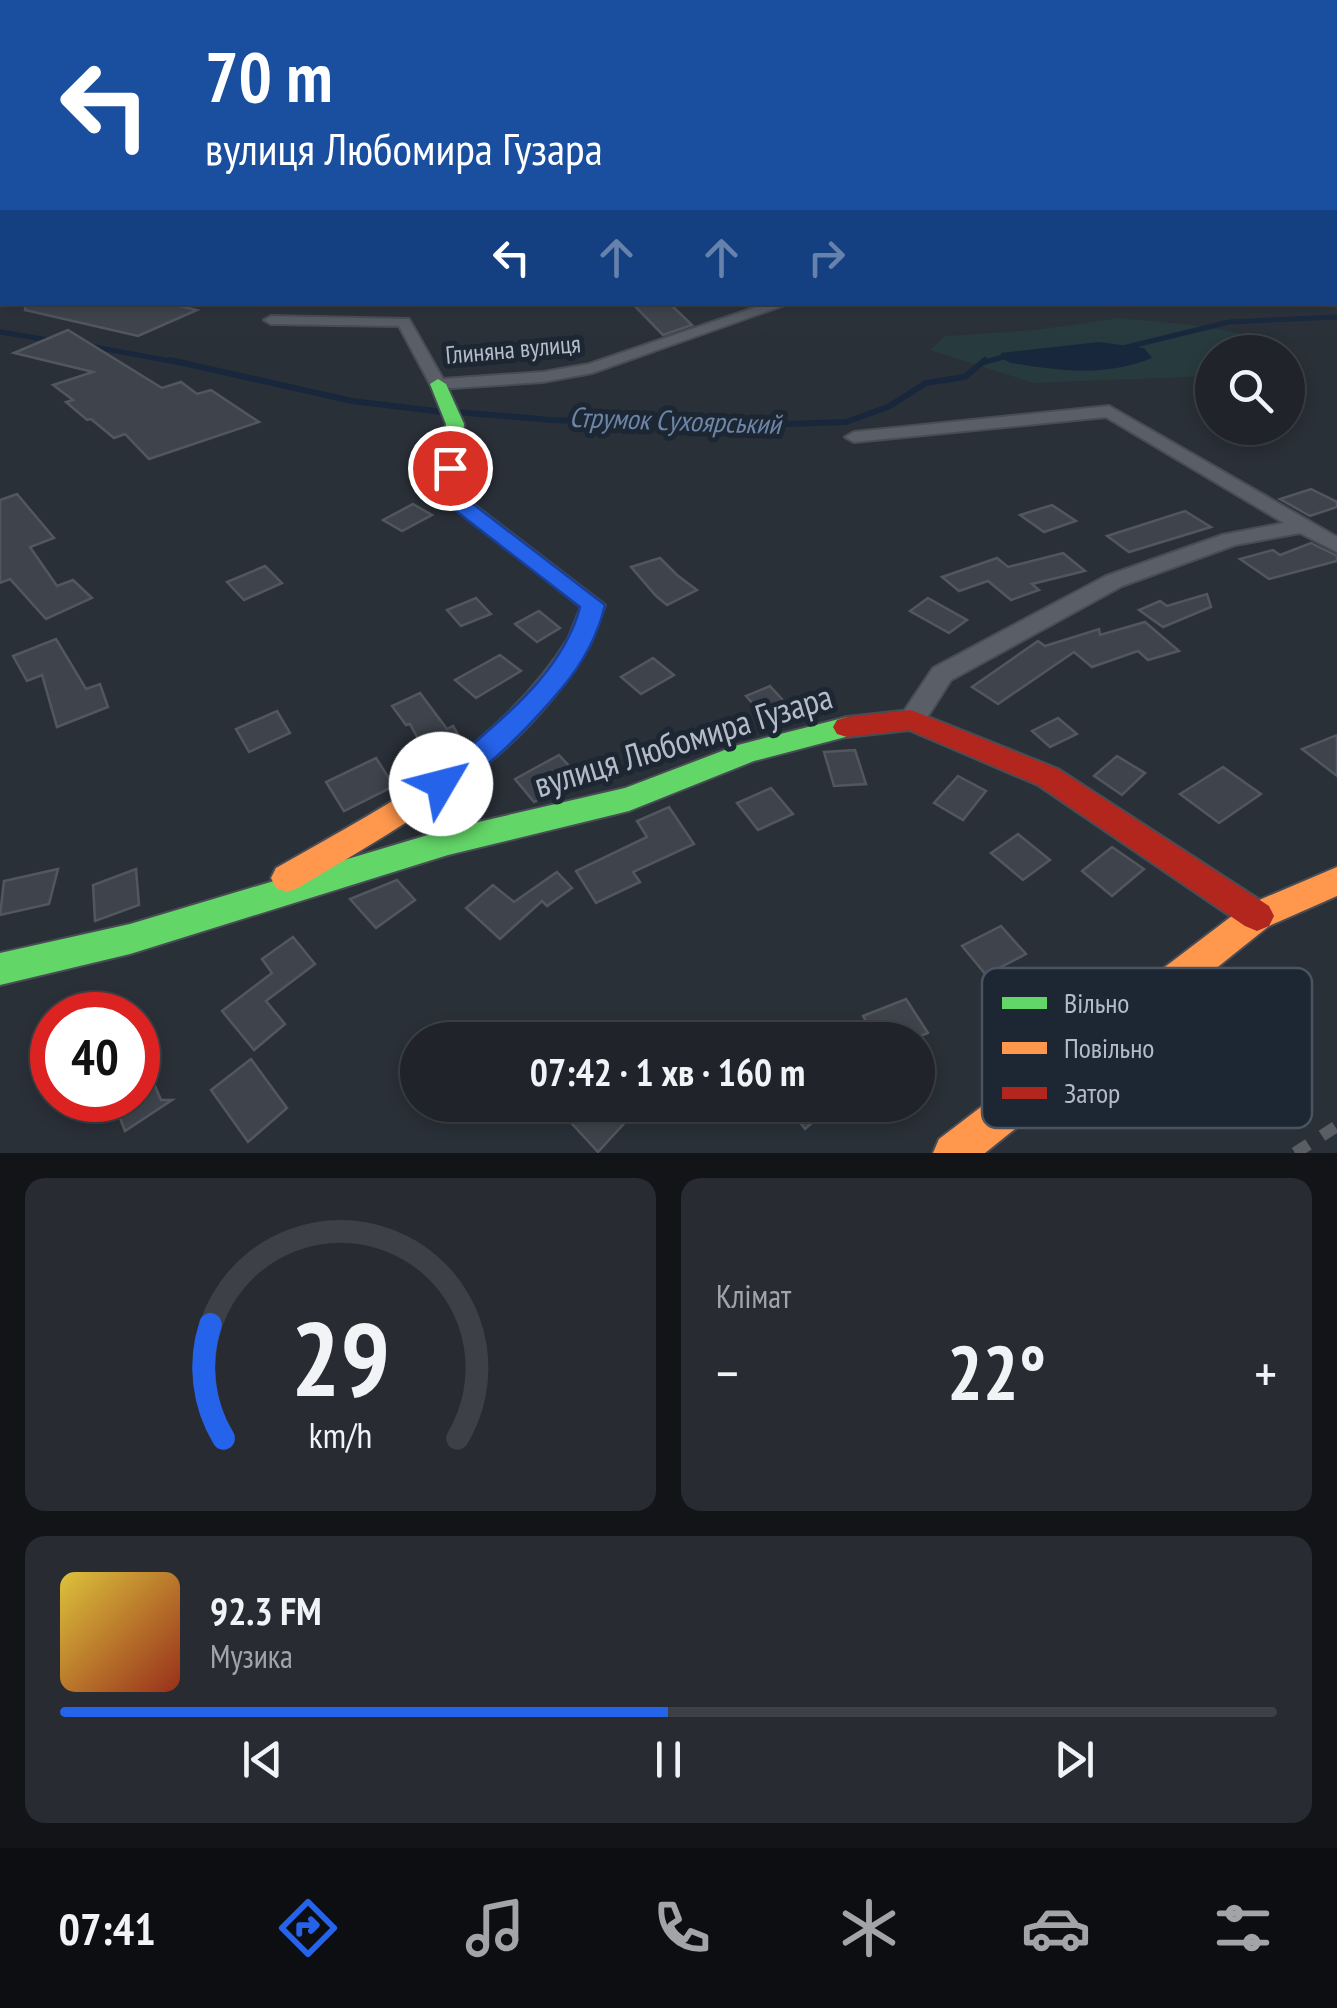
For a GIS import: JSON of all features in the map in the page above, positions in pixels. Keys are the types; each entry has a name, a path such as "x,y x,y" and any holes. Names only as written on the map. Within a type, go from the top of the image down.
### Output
{"street":[{"name":"Глиняна вулиця","path":"271,320 404,322 446,402 592,368 777,305"},
{"name":"вулиця Любомира Гузара","path":"245,903 419,800 484,751 554,680 586,631 593,605 464,507 450,468 446,402"},
{"path":"854,437 1110,412 1337,546"},
{"path":"911,720 942,674 1114,581 1230,540 1303,526"},
{"name":"вулиця Любомира Гузара","path":"0,969 130,939 448,842 630,799 748,752 867,722 911,720 1048,778 1257,916"},
{"path":"1190,968 1257,916 1337,881"},
{"path":"953,1153 985,1128"}],"green space":[{"path":"1119,318 1241,335 1195,335 1195,377 1034,383 930,350 945,336 1037,330"}],"water":[{"path":"1099,342 1144,348 1152,358 1117,368 1082,371 1029,366 1001,358 1001,353"}],"building":[{"path":"26,305 176,305 197,310 138,336 25,310"},
{"path":"634,305 671,305 692,325 663,335"},
{"path":"68,330 162,388 181,382 197,394 211,390 259,422 149,459 125,434 114,438 91,419 87,420 66,402 73,400 53,385 93,372 14,353"},
{"path":"1311,489 1337,502 1337,507 1310,516 1280,499"},
{"path":"17,494 54,538 30,547 57,586 73,580 92,598 46,619 10,579 0,583 0,500"},
{"path":"413,504 432,515 402,531 383,520"},
{"path":"1052,505 1076,521 1044,532 1020,515"},
{"path":"1185,511 1211,527 1129,552 1107,536"},
{"path":"1311,543 1337,556 1337,561 1269,579 1240,559 1273,550 1280,555"},
{"path":"1063,553 1085,571 1032,584 1039,590 1011,600 988,581 959,591 942,577 997,558 1008,567"},
{"path":"660,558 697,590 667,605 656,596 631,567"},
{"path":"265,566 282,583 244,600 227,582"},
{"path":"1207,594 1211,607 1163,627 1139,610 1160,601 1167,606"},
{"path":"476,598 491,614 461,626 447,610"},
{"path":"928,598 967,620 949,633 910,611"},
{"path":"539,611 560,628 537,642 515,624"},
{"path":"1145,622 1179,651 1148,660 1138,651 1092,667 1074,652 998,704 972,687 1038,641 1045,646 1099,629 1100,635"},
{"path":"56,639 86,689 100,684 108,707 57,727 42,675 27,681 13,656"},
{"path":"500,655 521,671 476,698 455,680"},
{"path":"653,658 674,675 641,694 621,677"},
{"path":"770,686 793,711 768,721 746,696"},
{"path":"420,693 447,729 453,726 462,741 431,763 410,724 406,725 392,706"},
{"path":"277,711 290,733 249,752 236,729"},
{"path":"1058,718 1077,734 1050,747 1032,731"},
{"path":"1337,735 1337,776 1302,749"},
{"path":"855,750 866,784 834,786 824,752"},
{"path":"559,755 581,779 534,802 515,779"},
{"path":"1117,756 1145,773 1122,795 1094,776"},
{"path":"376,758 394,786 344,811 326,782"},
{"path":"1223,767 1261,794 1219,823 1180,794"},
{"path":"958,776 986,791 963,820 934,803"},
{"path":"771,788 793,814 758,830 737,803"},
{"path":"669,807 694,844 633,872 640,882 596,903 576,871 647,837 637,821"},
{"path":"1018,834 1050,860 1023,880 991,853"},
{"path":"1112,847 1144,869 1112,896 1082,871"},
{"path":"58,869 49,904 0,915 4,881"},
{"path":"136,869 139,905 95,921 93,885"},
{"path":"557,872 572,888 547,906 542,901 500,939 466,908 493,885 514,902"},
{"path":"397,880 415,900 376,928 350,899"},
{"path":"1001,926 1026,954 999,968 982,970 962,946"},
{"path":"293,937 315,964 266,1001 285,1024 254,1050 222,1011 272,973 262,959"},
{"path":"906,999 921,1022 866,1022 863,1016"},
{"path":"251,1059 287,1108 248,1142 211,1090"},
{"path":"122,1122 139,1122 125,1131"},
{"path":"570,1122 625,1122 598,1152"}],"waterway":[{"name":"Струмок Сухоярський","path":"1123,348 1229,322 1337,317"},
{"name":"Струмок Сухоярський","path":"0,332 55,341"},
{"name":"Струмок Сухоярський","path":"84,345 181,363"},
{"name":"Струмок Сухоярський","path":"982,363 1010,355"},
{"name":"Струмок Сухоярський","path":"170,360 352,401 443,412"},
{"name":"Струмок Сухоярський","path":"457,412 551,420 725,426 846,422 888,407 926,383 965,377 985,360"}],"railway":[{"path":"1295,1153 1337,1126"}],"traffic: fast":[{"path":"438,384 455,424 450,468 464,507 593,605 579,642"},
{"path":"0,969 130,939 448,842 629,799 748,752 847,727"}],"traffic: slow":[{"path":"287,878 408,806 492,746 559,678 579,642"},
{"path":"1190,968 1257,916 1337,881"},
{"path":"953,1153 985,1128"}],"traffic: jam":[{"path":"847,727 911,720 1048,777 1257,916"}],"route":[{"path":"441,784 484,751 554,680 586,631 593,605 464,507 450,468"}]}
